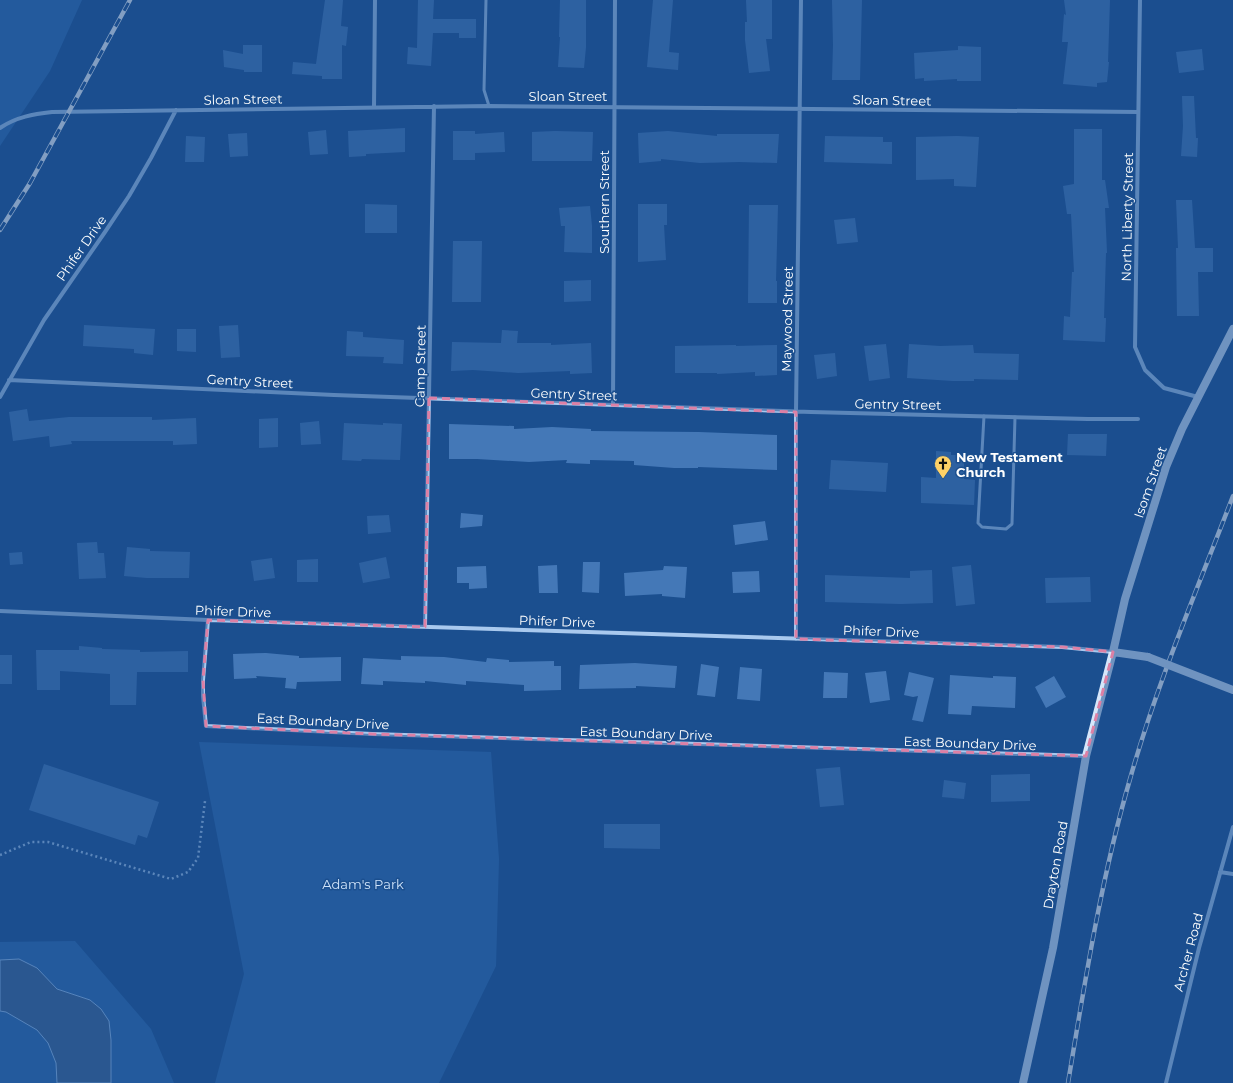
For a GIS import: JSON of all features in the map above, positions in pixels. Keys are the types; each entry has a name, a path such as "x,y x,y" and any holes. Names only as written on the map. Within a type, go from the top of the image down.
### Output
{"main road":[{"name":"Isom Street","path":"1113,652 1126,599 1166,467 1182,430 1233,329"},
{"path":"1113,652 1148,657 1233,690"},
{"name":"Drayton Road","path":"1023,1083 1053,948 1086,756 1113,652"}],"street":[{"path":"374,107 375,0"},
{"name":"Southern Street","path":"613,405 615,0"},
{"name":"Maywood Street","path":"796,639 796,412 801,0"},
{"name":"North Liberty Street","path":"1140,0 1135,347 1145,370 1164,388 1199,397"},
{"name":"Sloan Street","path":"0,128 18,118 35,114 434,106 615,106 1138,112"},
{"name":"Camp Street","path":"425,627 434,106"},
{"name":"Phifer Drive","path":"0,397 44,320 129,196 176,110"},
{"name":"Gentry Street","path":"9,380 796,412 1138,419"},
{"name":"Phifer Drive","path":"0,611 208,620 1062,647 1113,652"},
{"name":"East Boundary Drive","path":"208,620 203,685 206,726 372,734 1086,756"},
{"name":"Archer Road","path":"1166,1083 1199,948 1233,827"},
{"path":"1220,872 1233,874"}],"lane":[{"path":"486,0 484,90 489,106"},
{"path":"984,416 978,523 982,527 1006,529 1012,524 1015,417"}],"path":[{"path":"0,855 31,842 48,842 171,878 188,872 198,858 205,801"}],"highlighted area":[{"path":"429,398 796,412 796,639 1062,647 1113,652 1086,756 372,734 206,726 203,680 208,620 425,627"}],"green space":[{"path":"0,0 82,0 50,71 0,146"},
{"name":"Adam's Park","path":"199,742 491,752 499,859 496,966 439,1083 215,1083 244,974"},
{"path":"75,941 151,1029 174,1083 0,1083 0,942"}],"shaded area":[{"path":"19,959 37,968 57,989 90,1000 101,1009 109,1021 111,1040 111,1083 57,1083 56,1063 48,1043 37,1030 6,1012 0,1011 0,960"}],"building":[{"path":"325,0 343,0 341,26 348,27 346,46 342,45 342,79 322,79 322,76 292,74 293,62 316,64"},
{"path":"418,0 434,0 433,19 476,19 476,38 459,38 459,33 433,33 431,66 407,64 408,47 417,48"},
{"path":"560,0 586,0 586,47 584,68 558,67"},
{"path":"653,0 673,0 669,52 679,53 678,70 647,67"},
{"path":"746,0 772,0 772,39 766,39 770,71 749,73 745,40 745,22 747,22"},
{"path":"832,0 862,0 860,80 832,80"},
{"path":"1064,0 1110,0 1109,62 1107,82 1097,83 1097,87 1063,84 1068,42 1062,42 1064,14 1066,15"},
{"path":"243,45 262,45 262,72 244,72 244,70 224,67 223,50 243,54"},
{"path":"958,46 981,47 981,81 957,81 957,79 924,81 924,78 915,79 914,53 958,50"},
{"path":"1202,49 1204,70 1179,73 1176,52"},
{"path":"1182,96 1194,96 1196,138 1198,138 1197,157 1181,156 1183,126"},
{"path":"405,128 405,152 366,154 366,156 349,157 348,131"},
{"path":"1074,129 1102,129 1102,180 1105,180 1109,208 1105,208 1107,253 1104,318 1106,318 1105,342 1063,340 1064,316 1070,317 1072,272 1074,272 1071,214 1067,214 1063,186 1074,184"},
{"path":"326,130 328,154 310,155 308,132"},
{"path":"453,131 475,131 475,134 504,132 505,152 475,153 475,160 453,160"},
{"path":"668,131 717,136 717,134 779,134 777,163 700,163 661,159 661,161 639,163 638,133"},
{"path":"532,132 593,132 592,161 532,161"},
{"path":"247,133 248,156 230,157 228,134"},
{"path":"186,136 205,137 204,162 185,162"},
{"path":"825,136 883,137 883,142 892,142 892,164 824,162"},
{"path":"916,137 979,137 976,187 954,186 954,179 916,180"},
{"path":"1176,200 1192,200 1195,248 1213,248 1213,272 1198,272 1199,316 1177,316 1176,248 1178,248"},
{"path":"365,204 397,205 397,233 365,233"},
{"path":"638,204 667,204 667,225 664,225 666,260 638,262"},
{"path":"749,205 778,205 776,281 777,303 748,303"},
{"path":"590,206 592,253 564,252 565,226 561,226 559,208"},
{"path":"855,218 858,242 837,244 834,220"},
{"path":"453,241 482,241 481,302 452,302"},
{"path":"591,280 591,301 564,302 564,281"},
{"path":"84,325 155,329 153,355 134,353 134,349 83,346"},
{"path":"238,325 240,357 221,358 219,326"},
{"path":"177,329 196,329 196,352 177,351"},
{"path":"502,330 518,331 517,343 551,343 551,345 591,343 592,373 570,374 570,371 518,373 473,370 451,371 452,342 501,343"},
{"path":"347,331 363,332 363,337 404,340 403,364 383,363 384,357 346,356"},
{"path":"886,344 890,378 869,381 864,346"},
{"path":"909,344 940,346 973,345 974,353 1019,354 1018,380 974,379 974,381 953,381 907,378"},
{"path":"777,345 777,375 755,376 755,372 717,374 675,373 675,346"},
{"path":"835,353 837,376 817,379 814,355"},
{"path":"27,409 29,421 69,417 152,417 152,420 196,418 197,444 173,445 173,441 71,441 72,444 50,447 49,436 13,441 9,412"},
{"path":"278,418 278,447 259,448 259,419"},
{"path":"319,421 321,444 301,445 300,423"},
{"path":"344,423 383,425 383,423 402,424 400,460 342,460"},
{"path":"449,424 514,426 514,429 552,427 591,429 591,431 699,432 777,435 777,470 698,467 674,468 634,465 634,461 590,460 590,464 566,463 567,460 529,462 449,459"},
{"path":"1068,434 1107,434 1106,456 1067,455"},
{"name":"New Testament Church","path":"936,451 951,452 951,455 964,455 964,479 975,480 974,505 921,503 921,477 936,478"},
{"path":"831,460 888,463 886,492 829,489"},
{"path":"461,513 483,515 482,526 460,528"},
{"path":"389,515 391,532 368,534 367,516"},
{"path":"765,521 768,540 735,545 733,525"},
{"path":"97,542 98,553 104,553 106,578 79,579 77,543"},
{"path":"127,547 150,549 150,551 190,552 189,578 147,578 124,576"},
{"path":"22,552 23,564 10,565 9,553"},
{"path":"386,557 390,578 363,583 359,563"},
{"path":"272,558 275,578 254,581 251,561"},
{"path":"318,559 318,582 297,582 297,560"},
{"path":"583,562 600,562 599,593 582,592"},
{"path":"557,565 558,593 539,593 538,566"},
{"path":"971,565 975,604 956,606 952,567"},
{"path":"486,566 487,588 469,589 469,583 457,583 457,567"},
{"path":"664,566 687,567 685,598 662,596 662,594 625,596 624,573 663,570"},
{"path":"932,570 933,603 901,604 825,602 825,575 910,578 910,571"},
{"path":"759,571 760,592 733,593 732,572"},
{"path":"1090,577 1091,602 1046,603 1045,578"},
{"path":"79,646 102,649 140,650 140,652 188,651 188,672 137,672 136,705 110,705 110,674 60,671 60,690 37,690 36,650 79,650"},
{"path":"266,653 299,656 299,658 341,657 341,681 297,682 296,689 285,688 286,678 256,676 257,678 234,679 233,654"},
{"path":"0,655 12,655 12,684 0,684"},
{"path":"401,656 444,657 486,662 487,658 509,660 509,662 554,661 554,666 561,666 561,690 524,691 524,685 466,681 466,685 425,681 425,683 383,681 383,685 361,684 363,658 401,660"},
{"path":"635,663 677,666 675,688 636,686 636,688 579,689 580,665"},
{"path":"701,664 719,667 715,697 697,695"},
{"path":"740,667 762,669 760,701 737,699"},
{"path":"886,671 890,700 870,703 865,673"},
{"path":"824,672 848,673 847,698 823,698"},
{"path":"909,672 934,678 923,722 912,720 918,696 913,697 904,695"},
{"path":"950,675 993,678 993,676 1016,677 1015,708 972,706 971,715 948,714"},
{"path":"1054,676 1066,697 1046,708 1035,687"},
{"path":"44,764 159,802 147,838 138,835 135,845 29,810"},
{"path":"840,767 844,805 820,807 816,769"},
{"path":"1030,774 1030,801 991,802 991,775"},
{"path":"944,780 966,783 964,799 942,797"},
{"path":"604,824 660,824 660,849 604,848"}],"railway":[{"path":"0,230 30,183 130,0"},
{"path":"1068,1083 1087,968 1102,892 1110,854 1130,779 1165,672 1233,496"}],"place":[{"name":"New Testament Church","path":"943,479"}]}
